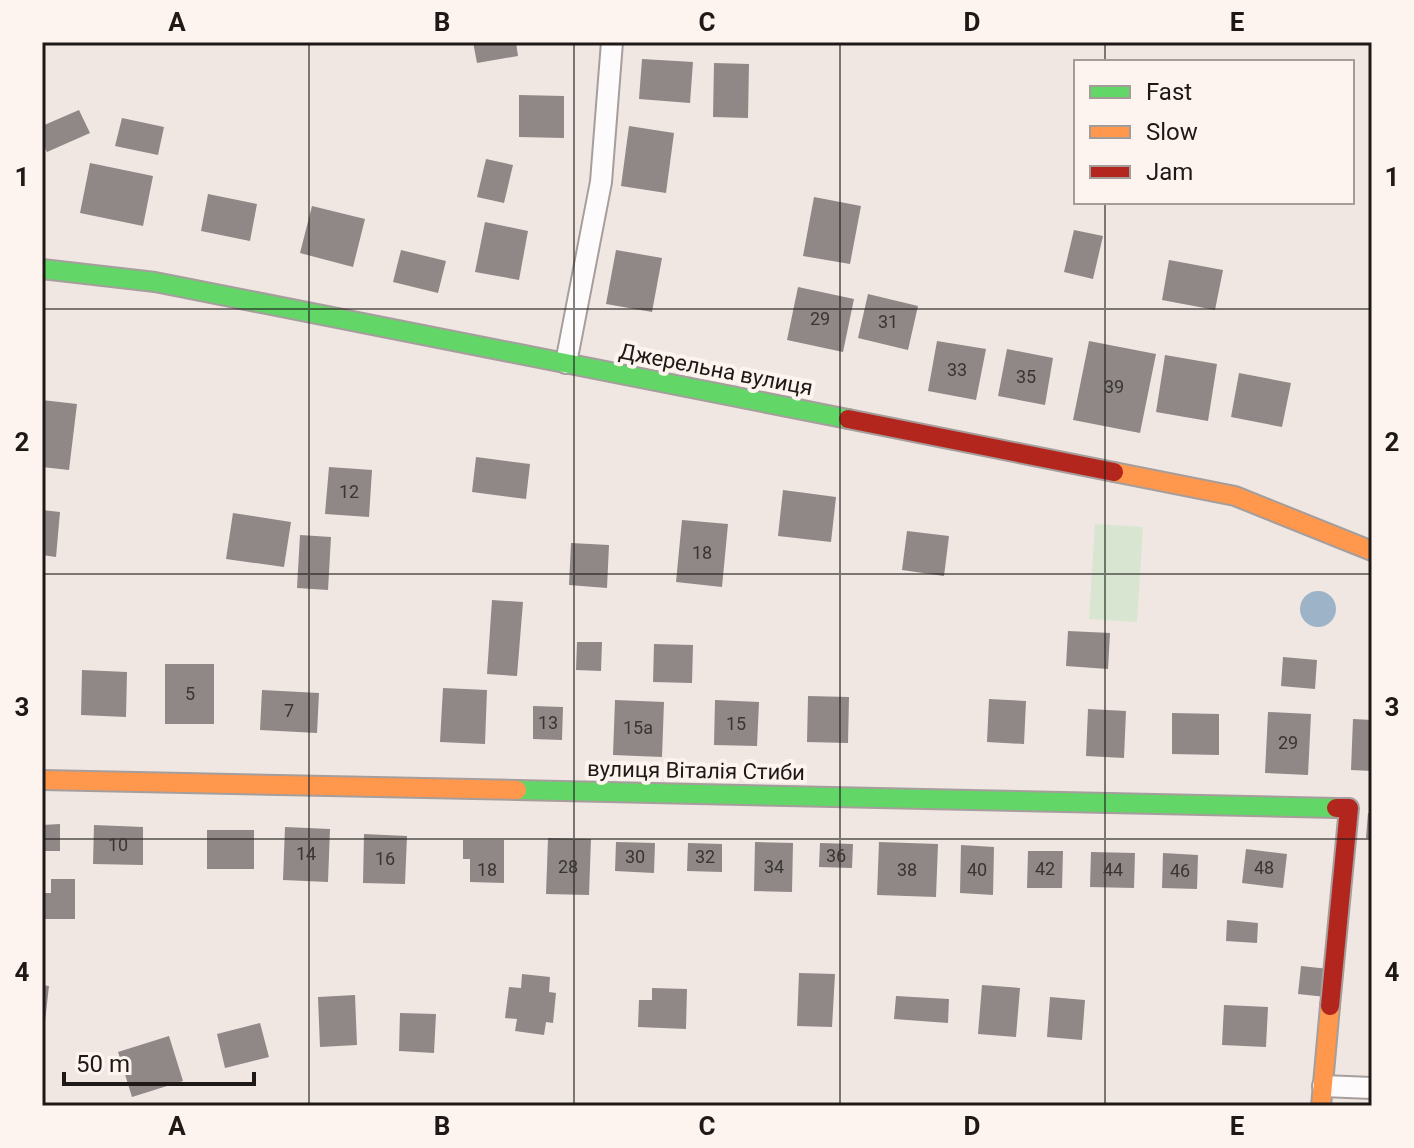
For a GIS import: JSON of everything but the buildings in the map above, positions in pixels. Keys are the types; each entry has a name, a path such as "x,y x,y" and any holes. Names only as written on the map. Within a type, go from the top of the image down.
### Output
{"street":[{"path":"566,363 601,182 612,42"},
{"name":"Джерельна вулиця","path":"42,269 155,282 1235,496 1372,551"},
{"name":"вулиця Віталія Стиби","path":"42,780 1349,808 1322,1096"},
{"path":"1322,1096 1372,1088"}],"green space":[{"path":"1095,524 1143,527 1137,622 1089,619"}],"water":[{"path":"1318,591 1331,596 1336,609 1331,622 1318,627 1305,622 1300,609 1305,596"}],"traffic: fast":[{"path":"42,269 155,282 848,419"},
{"path":"517,790 1336,808"}],"traffic: slow":[{"path":"1114,472 1235,496 1372,551"},
{"path":"42,780 517,790"},
{"path":"1321,1106 1330,1006"}],"traffic: jam":[{"path":"848,419 1114,472"},
{"path":"1330,1006 1349,808 1336,808"}]}
